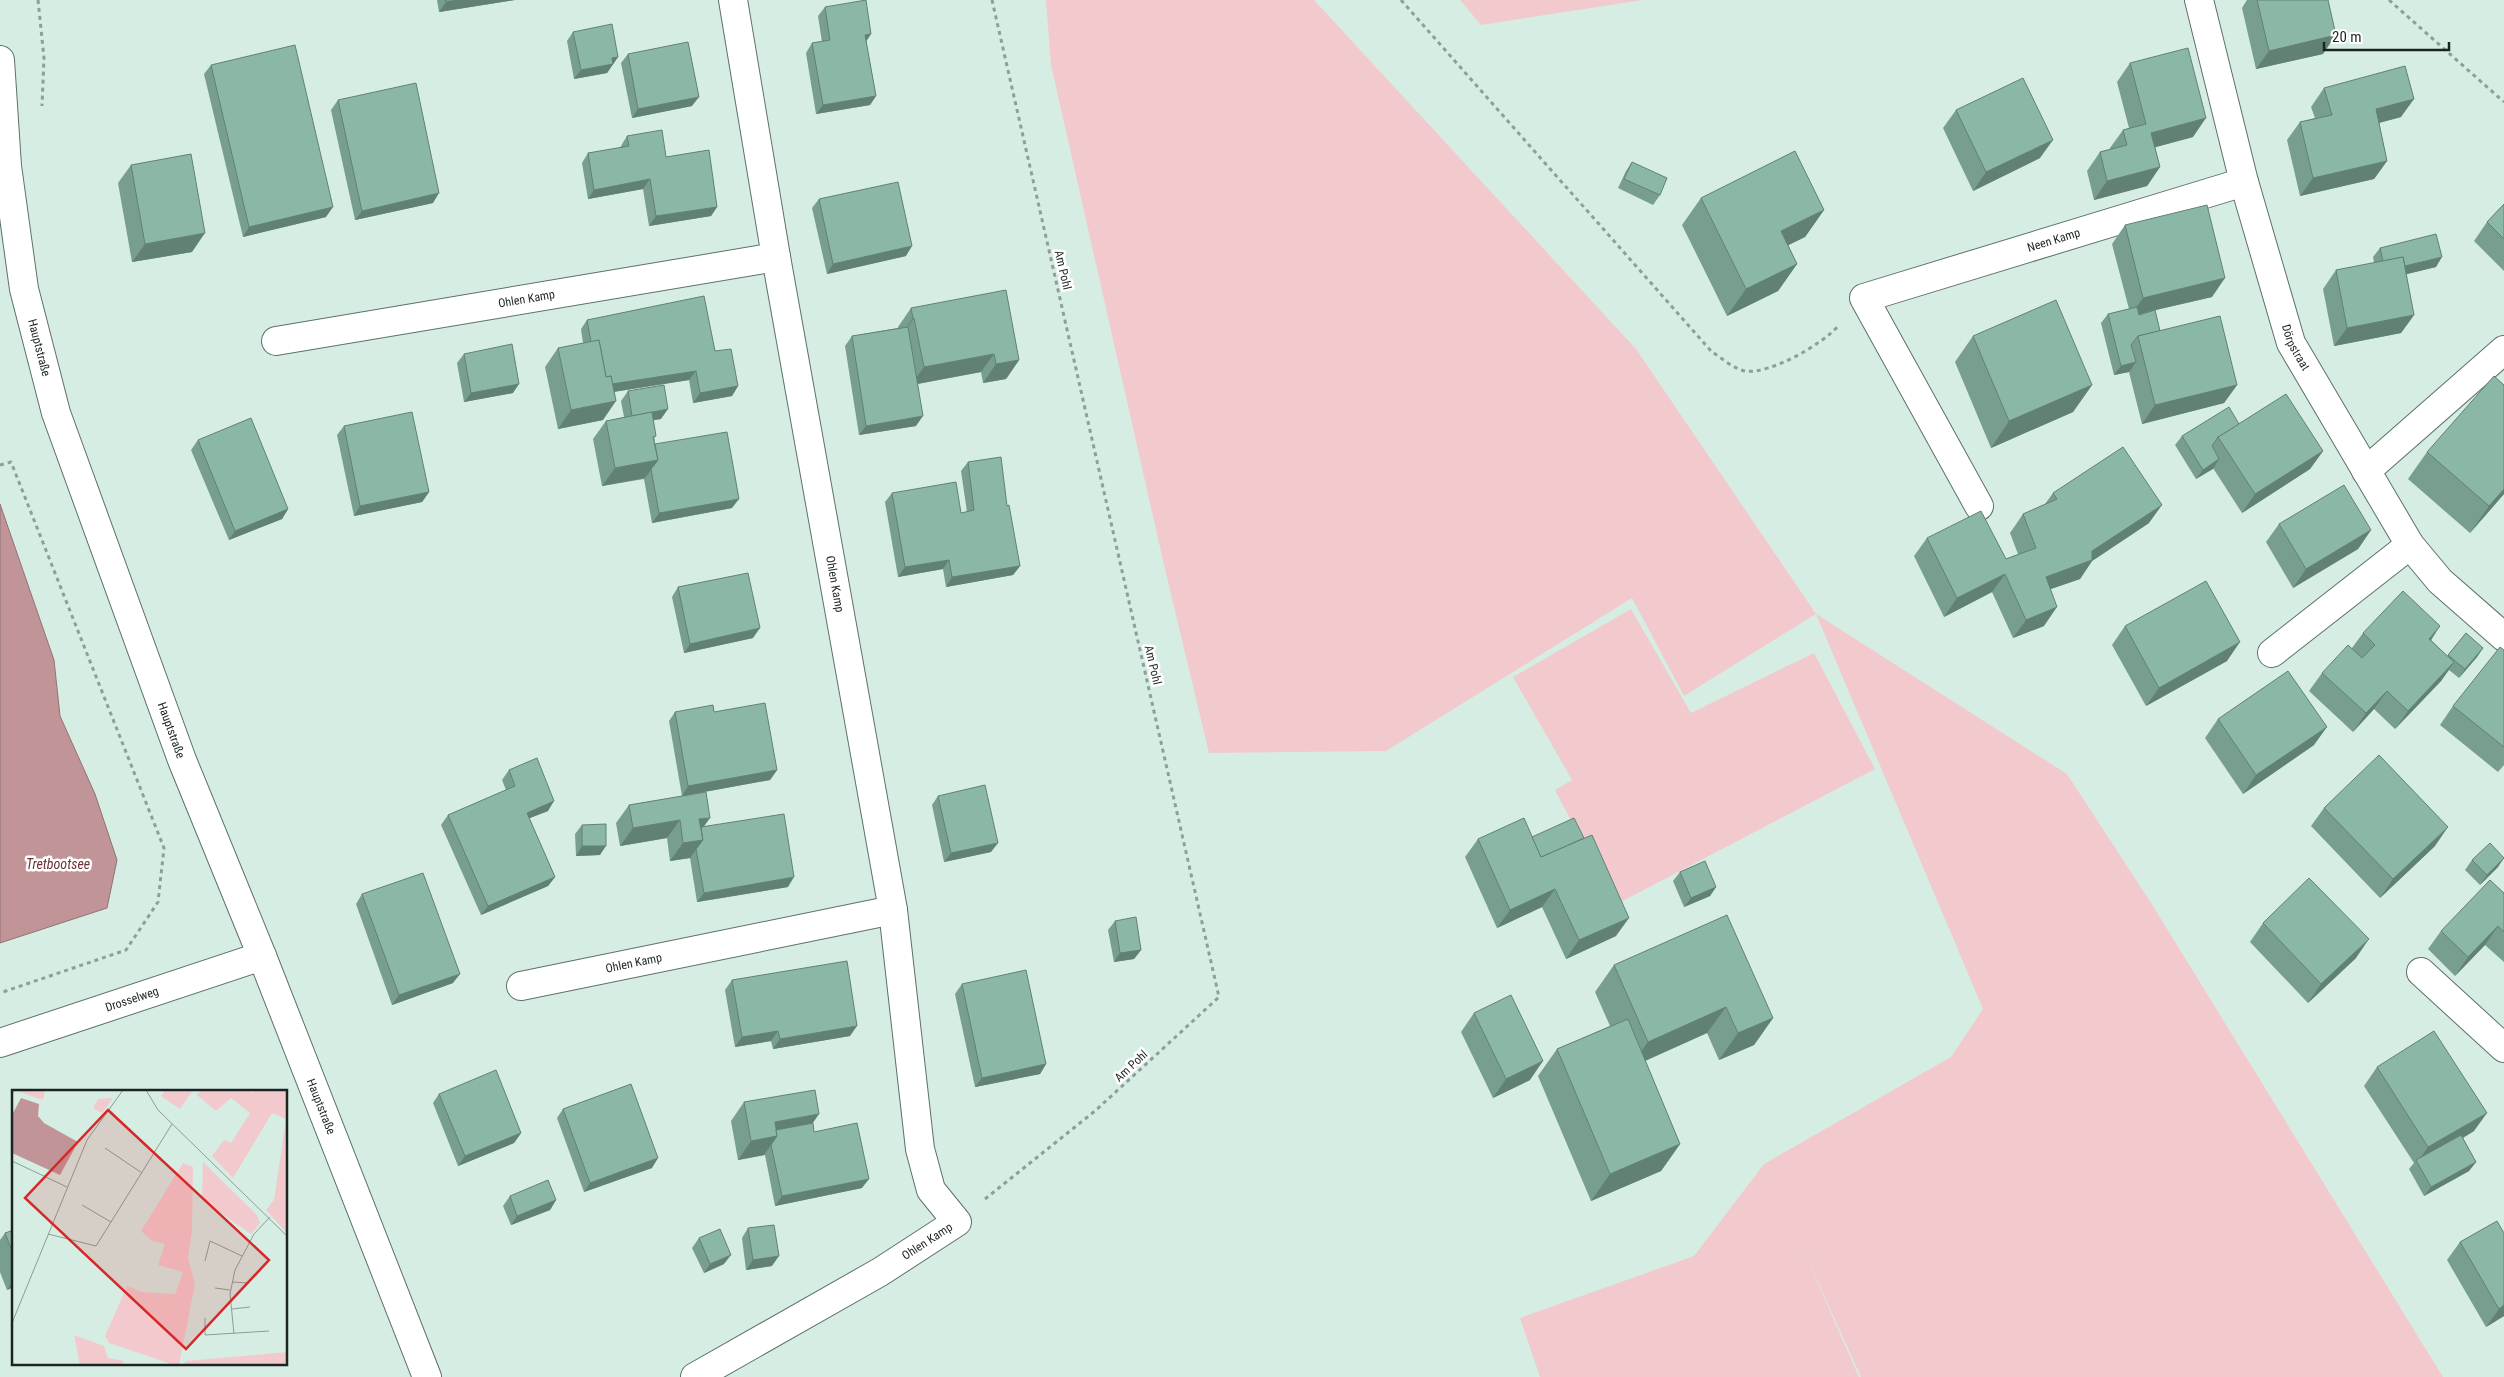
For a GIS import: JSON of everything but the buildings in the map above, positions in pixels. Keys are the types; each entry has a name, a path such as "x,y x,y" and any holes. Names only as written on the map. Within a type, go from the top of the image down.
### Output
{"street":[{"name":"Ohlen Kamp","path":"695,1377 880,1272 957,1222 931,1190 920,1149 893,910 776,257 733,0"},
{"name":"Dörpstraat","path":"2199,0 2244,182 2291,343 2410,545 2440,581 2504,637"},
{"name":"Hauptstraße","path":"0,60 7,166 24,289 56,413 182,760 262,956 427,1377"},
{"name":"Neen Kamp","path":"1864,298 2244,182"},
{"name":"Ohlen Kamp","path":"276,341 776,257"},
{"path":"1864,298 1979,506"},
{"path":"2366,471 2504,350"},
{"path":"2272,653 2410,545"},
{"name":"Ohlen Kamp","path":"521,986 893,910"},
{"name":"Drosselweg","path":"0,1042 262,956"},
{"path":"2421,972 2504,1048"}],"path":[{"path":"38,0 44,58 42,108"},
{"name":"Am Pohl","path":"957,1222 1095,1111 1219,997 992,0"},
{"path":"1401,0 1711,351 1744,371 1768,370 1830,336 1864,298"},
{"path":"2389,0 2504,102"},
{"path":"0,465 11,462 164,848 158,902 126,950 0,993"}],"shaded area":[{"path":"1046,0 1314,0 1636,349 1816,614 1684,696 1632,598 1386,751 1209,753 1164,565 1051,65"},
{"path":"1460,0 1643,0 1481,25"},
{"path":"1631,609 1691,713 1814,653 1875,769 1615,905 1555,790 1572,780 1513,677"},
{"path":"1816,614 2067,774 2153,906 2443,1377 1861,1377 1801,1245 1859,1377 1540,1377 1520,1318 1694,1256 1764,1164 1951,1057 1983,1009"}],"water":[{"name":"Tretbootsee","path":"0,504 54,660 60,716 95,794 117,860 107,908 0,943"}]}
